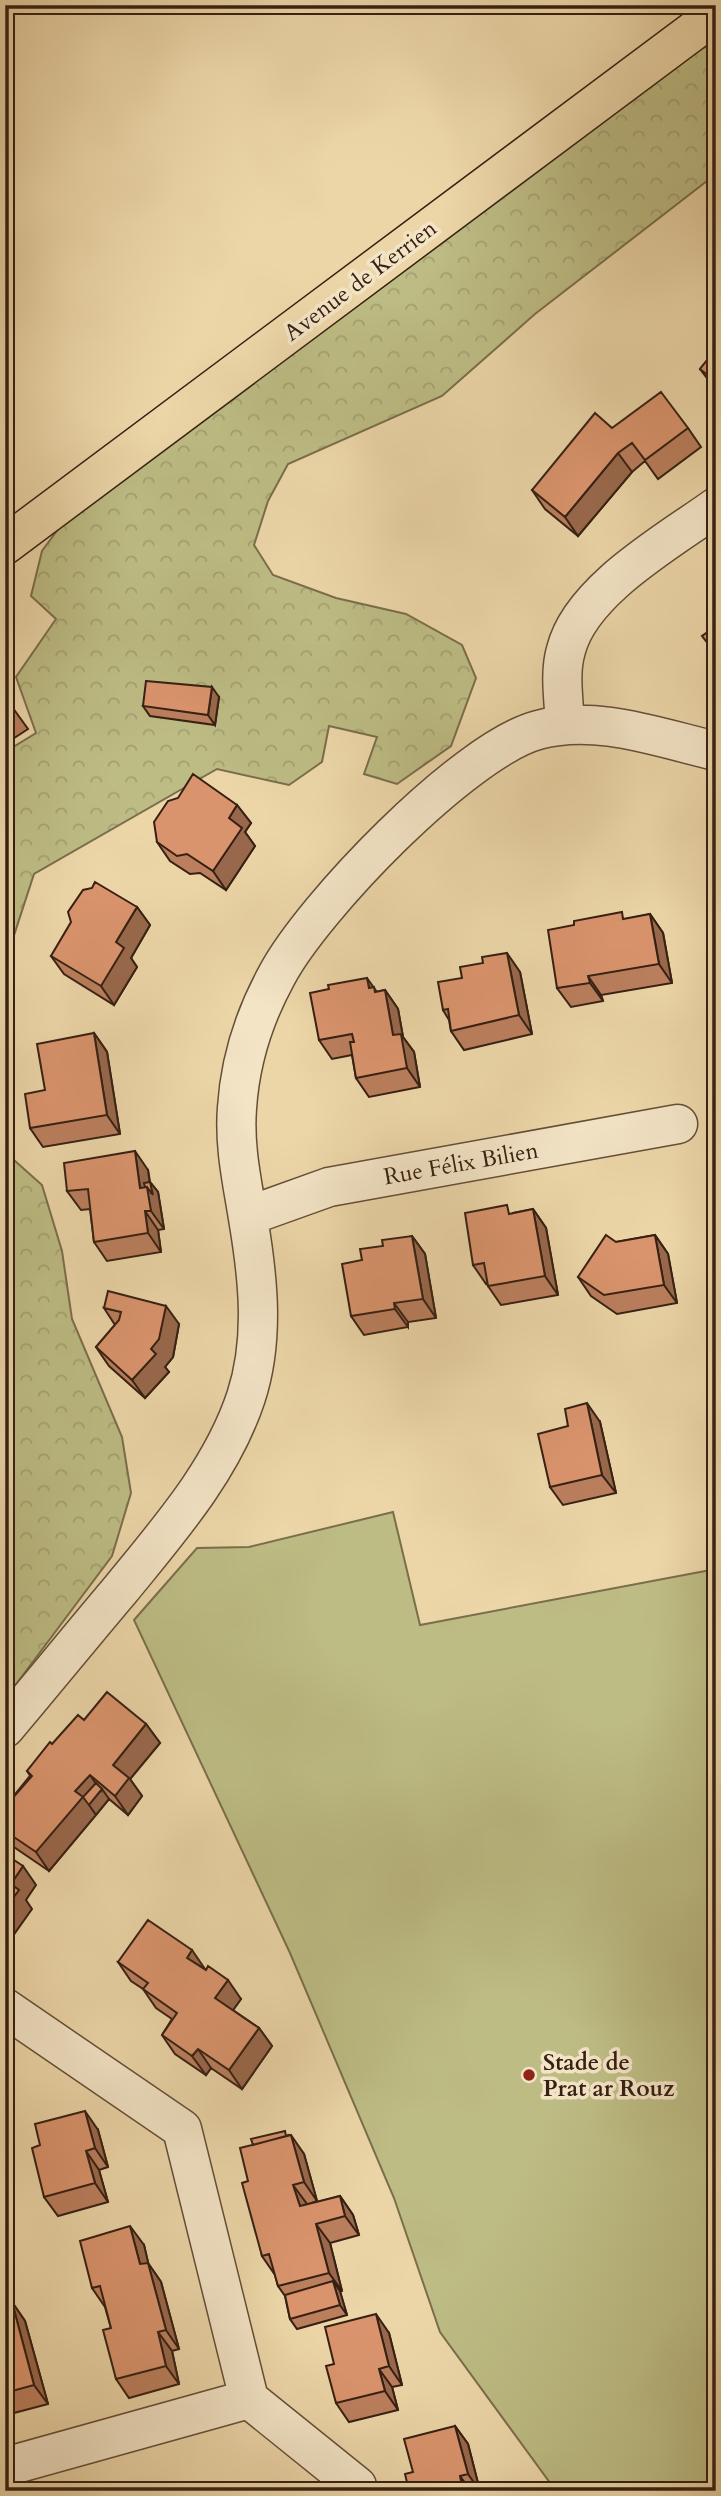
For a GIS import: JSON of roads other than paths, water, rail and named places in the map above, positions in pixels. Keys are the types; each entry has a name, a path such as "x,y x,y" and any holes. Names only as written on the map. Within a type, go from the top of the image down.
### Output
{"main road":[{"name":"Avenue de Kerrien","path":"5,545 716,14"}],"street":[{"path":"565,725 563,666 573,629 613,583 716,506"},
{"path":"5,1728 179,1518 233,1433 247,1393 258,1316 257,1276 237,1162 236,1110 241,1074 251,1036 278,973 332,902 435,796 505,743 538,730 565,725 636,732 716,751"},
{"name":"Rue Félix Bilien","path":"248,1216 329,1187 678,1124"},
{"path":"5,2008 182,2129 249,2399 357,2486 358,2491"},
{"path":"5,2467 249,2399"}],"place":[{"name":"Stade de Prat ar Rouz","path":"529,2075"}]}
